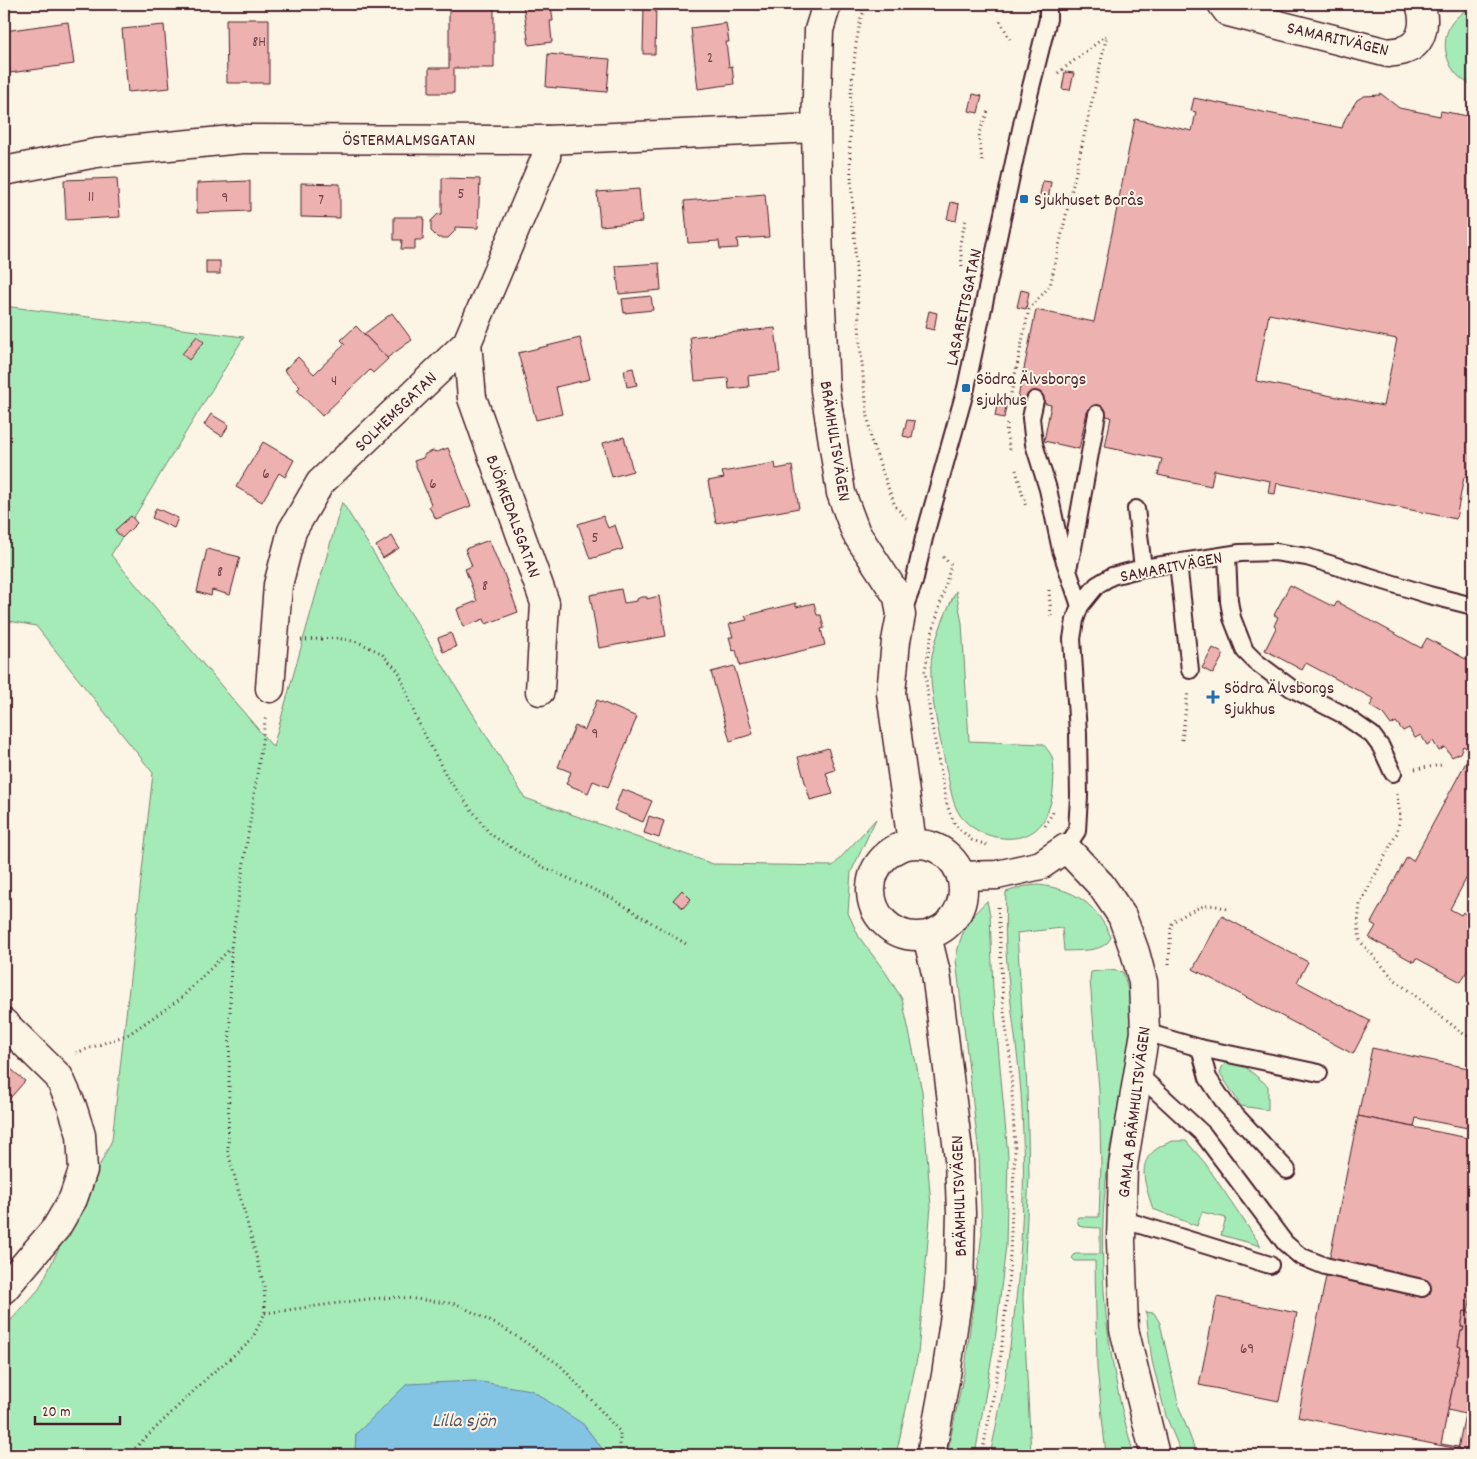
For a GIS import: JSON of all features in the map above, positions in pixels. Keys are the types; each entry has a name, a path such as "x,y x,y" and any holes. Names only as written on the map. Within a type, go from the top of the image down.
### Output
{"street":[{"name":"BRÄMHULTSVÄGEN","path":"808,4 807,57 816,81"},
{"name":"BRÄMHULTSVÄGEN","path":"827,4 819,30 816,81 818,267 825,390 841,493 856,533 898,597 901,615 896,641 891,693 912,844"},
{"name":"SAMARITVÄGEN","path":"1222,4 1228,12 1388,53 1405,50 1416,42 1423,30 1423,7"},
{"name":"ÖSTERMALMSGATAN","path":"4,171 96,153 242,139 547,140 816,128"},
{"name":"SOLHEMSGATAN","path":"270,688 278,585 292,531 320,483 466,343 546,158 547,140"},
{"name":"BJÖRKEDALSGATAN","path":"466,343 472,398 545,603 540,691"},
{"path":"912,844 934,846 943,851 962,876 964,887 960,909 947,926 927,936 910,936 893,930 876,914 870,892 871,880 882,859 891,851 901,846 912,844"},
{"name":"SAMARITVÄGEN","path":"962,876 997,875 1041,864 1066,848"},
{"name":"GAMLA BRÄMHULTSVÄGEN","path":"1066,848 1101,885 1122,916 1143,982 1145,1032 1124,1166 1120,1241 1124,1329 1156,1455"},
{"name":"BRÄMHULTSVÄGEN","path":"927,936 936,973 943,1028 959,1159 961,1213 959,1288 931,1455"},
{"path":"4,1023 48,1064 59,1077 72,1106 81,1135 83,1170 73,1199 56,1228 4,1288"}],"lane":[{"name":"LASARETTSGATAN","path":"901,615 914,582 924,538 966,388 1024,114 1048,19 1048,4"},
{"path":"1035,400 1031,418 1034,444 1048,489 1055,528 1080,606"},
{"path":"1068,568 1097,414"},
{"path":"1136,509 1143,568"},
{"name":"SAMARITVÄGEN","path":"1066,848 1077,831 1079,796 1078,733 1072,639 1075,620 1080,606 1097,585 1112,576 1143,568 1227,555 1275,552 1307,557 1429,595 1473,606"},
{"path":"1227,555 1229,601 1232,618 1245,651 1256,662 1292,688 1342,714 1372,735 1381,747 1393,773"},
{"path":"1178,563 1190,670"},
{"path":"1145,1032 1200,1048 1319,1073"},
{"path":"1200,1048 1208,1078 1226,1105 1287,1170"},
{"path":"1138,1074 1203,1134 1285,1243 1300,1256 1324,1266 1422,1288"},
{"path":"1121,1219 1270,1265"}],"path":[{"path":"1000,21 1010,39"},
{"path":"1009,406 1029,309 1050,286 1107,35 1055,76"},
{"path":"982,162 979,133 988,111"},
{"path":"962,266 960,242 966,218"},
{"path":"1008,415 1006,433 1012,458"},
{"path":"1015,467 1028,513"},
{"path":"1048,584 1052,622"},
{"path":"273,638 307,640 337,638 358,642 381,653 399,672 416,718 447,777 490,834 541,866 610,897 686,944"},
{"path":"1182,740 1190,670"},
{"path":"128,1455 209,1376 251,1341 265,1313 264,1285 228,1152 231,948 270,688"},
{"path":"1393,773 1400,816 1397,833 1360,904 1358,924 1360,941 1394,979 1462,1033 1473,1038"},
{"path":"1043,830 1054,813 1054,806"},
{"path":"1169,966 1171,925 1174,921 1208,904 1227,909"},
{"path":"48,1064 129,1034 180,999 231,948"},
{"path":"982,1455 1001,1354 1013,1210"},
{"path":"265,1313 368,1299 398,1297 457,1304 505,1329 560,1365 620,1432 620,1455"}],"green space":[{"path":"1473,7 1473,85 1458,76 1452,69 1448,61 1445,43 1452,23 1459,15"},
{"path":"4,306 244,337 111,555 273,747 342,502 525,798 713,864 833,866 876,819 851,872 848,913 859,937 886,973 902,999 922,1091 931,1206 918,1354 896,1455 607,1455 583,1424 356,1434 355,1455 4,1455 4,1328 39,1289 112,1140 153,773 36,626 4,620"},
{"path":"956,591 962,623 969,741 1043,744 1052,757 1054,766 1053,786 1048,810 1042,823 1034,831 1023,836 1000,838 977,830 960,815 953,798 935,712 931,668 936,640"},
{"path":"1039,885 1064,890 1083,900 1098,915 1111,937 1103,946 1091,950 1064,951 1062,928 1017,933 1027,1088 1029,1176 1023,1298 1031,1455 990,1455 1013,1327 1018,1284 1023,1197 1022,1110 1020,1076 1007,965 1006,892 1025,886"},
{"path":"987,901 990,915 993,989 1008,1156 1006,1245 996,1333 975,1455 947,1455 965,1368 982,1233 979,1154 956,960 962,935 975,914"},
{"path":"1110,970 1123,972 1132,1006 1134,1030 1108,1164 1102,1249 1106,1319 1111,1354 1117,1388 1134,1455 1106,1455 1097,1368 1095,1261 1075,1261 1072,1258 1075,1254 1100,1254 1100,1228 1079,1226 1077,1219 1078,1217 1099,1217 1101,1164 1099,1089 1090,980 1091,972"},
{"path":"1229,1059 1236,1059 1268,1086 1268,1110 1241,1106 1220,1073 1223,1065"},
{"path":"1173,1141 1186,1141 1205,1163 1261,1246 1221,1235 1226,1218 1202,1212 1197,1226 1153,1209 1144,1178 1146,1160 1160,1147"},
{"path":"1146,1312 1154,1313 1160,1323 1179,1407 1197,1455 1182,1455 1166,1416 1152,1361"}],"water":[{"name":"Lilla sjön","path":"475,1381 531,1390 583,1424 607,1455 355,1455 356,1434 407,1384"}],"building":[{"path":"319,4 383,4 383,5 319,6"},
{"path":"449,4 494,4 494,68 454,68 454,93 429,93 429,68 449,68"},
{"path":"523,4 551,4 553,21 550,21 552,42 529,45"},
{"path":"644,4 656,4 655,54 643,54"},
{"path":"226,19 269,19 269,83 227,83"},
{"path":"68,22 74,64 10,73 4,31"},
{"path":"726,23 729,42 726,42 729,67 732,66 734,84 698,89 691,28"},
{"path":"164,25 170,88 128,92 122,29"},
{"path":"548,54 610,59 607,92 546,87"},
{"path":"1065,72 1074,73 1070,90 1062,89"},
{"path":"1380,93 1399,108 1440,116 1441,111 1473,117 1473,479 1464,477 1456,519 1277,483 1275,494 1268,493 1270,481 1214,470 1211,486 1158,475 1162,459 1105,447 1111,417 1087,412 1079,449 1044,441 1051,405 1018,398 1036,310 1094,322 1135,119 1192,131 1196,112 1191,111 1194,98 1342,128 1345,119 1357,100 1364,96 1380,95","holes":["1269,314 1397,339 1383,406 1256,381"]},
{"path":"973,94 982,96 978,113 969,111"},
{"path":"117,178 120,217 66,220 64,180"},
{"path":"442,178 480,179 478,228 455,227 455,231 448,238 438,238 431,231 431,221 438,214 442,214"},
{"path":"250,181 250,211 197,213 197,183"},
{"path":"1043,181 1051,182 1048,200 1039,198"},
{"path":"301,183 340,184 340,218 301,217"},
{"path":"639,189 642,222 600,226 597,192"},
{"path":"765,194 769,237 737,239 738,248 720,249 719,241 688,243 684,201"},
{"path":"951,202 959,204 956,221 947,219"},
{"path":"394,217 424,217 423,240 415,240 415,249 401,249 402,240 394,240"},
{"path":"206,261 220,261 220,274 206,274"},
{"path":"659,263 661,290 619,294 616,266"},
{"path":"1021,290 1029,292 1026,309 1017,307"},
{"path":"651,296 653,310 624,313 622,299"},
{"path":"929,311 937,313 934,330 925,328"},
{"path":"392,313 412,340 387,358 364,334"},
{"path":"356,326 388,359 373,373 370,370 322,416 297,390 300,387 284,370 298,357 314,374 345,344 341,340"},
{"path":"775,328 780,372 748,376 749,387 729,389 728,378 695,381 690,337"},
{"path":"197,336 204,342 189,360 182,354"},
{"path":"580,338 590,379 556,387 562,414 536,420 518,353"},
{"path":"633,368 637,385 627,387 624,370"},
{"path":"998,399 1007,401 1004,418 995,416"},
{"path":"211,414 229,425 222,436 204,425"},
{"path":"907,420 915,421 912,438 903,436"},
{"path":"624,437 633,471 612,477 603,443"},
{"path":"263,442 294,460 285,477 279,473 262,502 236,487"},
{"path":"448,448 471,506 436,519 429,507 431,504 414,461 423,458 425,454"},
{"path":"775,463 776,469 792,466 799,508 716,523 708,481 724,478 722,472"},
{"path":"156,508 178,518 174,528 152,518"},
{"path":"131,516 137,523 122,538 115,530"},
{"path":"603,516 608,528 615,525 623,549 590,559 578,524"},
{"path":"392,536 399,548 383,558 376,546"},
{"path":"489,540 518,612 486,624 484,619 463,627 457,609 477,601 465,569 472,566 465,549"},
{"path":"207,549 240,557 230,595 212,590 211,596 197,592"},
{"path":"1290,585 1334,607 1337,602 1421,648 1427,638 1473,663 1473,866 1450,909 1461,915 1463,912 1473,921 1473,971 1468,969 1461,982 1416,958 1414,962 1369,938 1376,926 1371,923 1407,857 1413,861 1472,751 1463,746 1460,753 1452,757 1445,747 1439,751 1433,741 1427,745 1421,735 1415,738 1409,728 1403,731 1396,722 1391,725 1383,714 1370,706 1374,699 1306,663 1302,670 1265,650 1276,628 1274,626 1278,617 1274,615"},
{"path":"621,589 624,603 637,601 641,597 647,597 647,599 659,596 666,636 599,648 590,595"},
{"path":"796,603 796,607 814,603 817,615 821,615 824,628 821,629 825,645 740,666 736,650 733,651 729,637 733,637 729,624 747,620 745,616"},
{"path":"451,633 456,647 443,652 438,638"},
{"path":"1213,648 1224,654 1213,674 1202,668"},
{"path":"734,666 753,734 730,741 711,672"},
{"path":"597,700 637,717 608,787 593,781 588,793 566,784 571,772 558,767 575,726 585,730"},
{"path":"828,748 835,770 826,773 833,794 810,800 798,757"},
{"path":"622,789 652,801 643,822 614,810"},
{"path":"649,816 664,821 659,838 644,833"},
{"path":"682,890 691,899 683,908 673,900"},
{"path":"1222,916 1308,962 1297,982 1370,1021 1353,1054 1193,969"},
{"path":"1372,1048 1473,1069 1473,1129 1416,1118 1414,1127 1358,1116"},
{"path":"4,1063 25,1081 4,1105"},
{"path":"1358,1116 1473,1139 1473,1286 1468,1312 1464,1311 1461,1327 1464,1327 1463,1331 1461,1331 1458,1346 1461,1347 1441,1444 1458,1447 1458,1449 1298,1417"},
{"path":"1217,1297 1297,1313 1279,1401 1199,1385"},
{"path":"1464,1311 1473,1313 1473,1452 1458,1449 1465,1414 1448,1410 1461,1347 1458,1346 1461,1331 1463,1331 1464,1327 1461,1327"}],"place":[{"name":"Sjukhuset Borås","path":"1024,199"},
{"name":"Södra Älvsborgs sjukhus","path":"966,388"},
{"name":"Södra Älvsborgs Sjukhus","path":"1213,697"}]}
